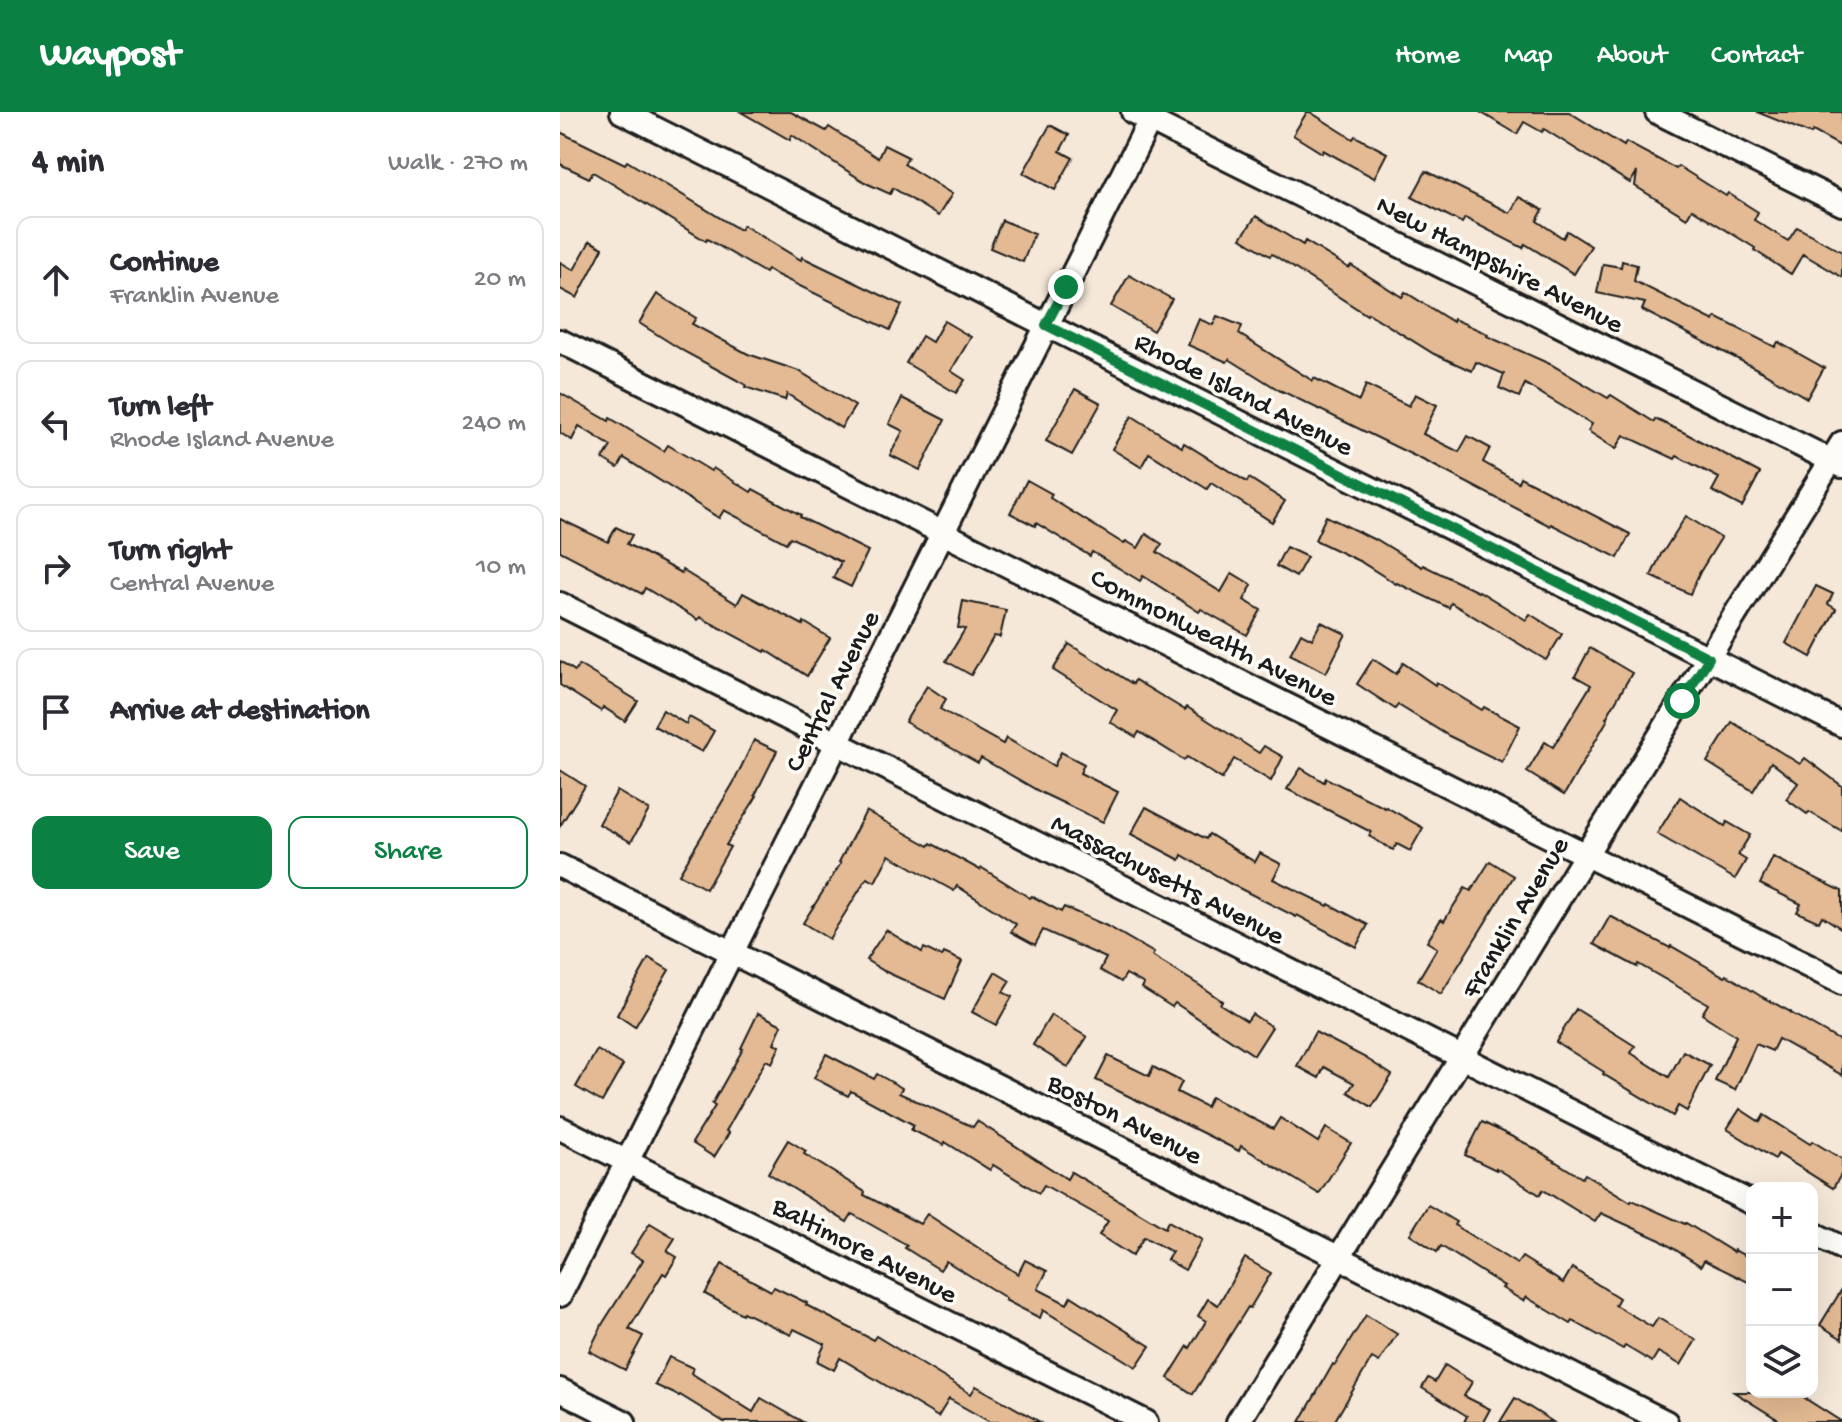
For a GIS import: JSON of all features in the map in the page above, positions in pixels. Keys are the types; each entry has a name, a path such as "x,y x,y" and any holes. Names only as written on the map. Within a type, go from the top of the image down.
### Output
{"street":[{"name":"Rhode Island Avenue","path":"622,112 1842,725"},
{"path":"1657,112 1842,204"},
{"name":"Central Avenue","path":"560,1295 1046,325 1146,115"},
{"name":"New Hampshire Avenue","path":"1146,115 1838,457"},
{"name":"Commonwealth Avenue","path":"560,341 1842,983"},
{"name":"Franklin Avenue","path":"1238,1422 1585,856 1838,457"},
{"name":"Massachusetts Avenue","path":"560,604 1746,1200"},
{"name":"Boston Avenue","path":"560,866 1666,1422"},
{"name":"Baltimore Avenue","path":"560,1128 1146,1422"},
{"path":"1818,1236 1842,1248"},
{"path":"560,1390 624,1422"}],"building":[{"path":"741,112 791,112 826,131 829,127 878,158 884,145 908,157 904,164 952,194 938,216 893,188 890,194 866,183 792,135 790,140"},
{"path":"1307,112 1353,139 1355,136 1387,153 1374,178 1293,135"},
{"path":"1480,112 1569,112 1624,146 1626,142 1676,169 1678,166 1726,196 1728,193 1758,212 1754,220 1788,241 1797,227 1842,252 1842,277 1803,254 1791,274 1692,209 1687,218 1635,186 1637,172 1630,183 1544,129 1542,132 1524,122 1517,134"},
{"path":"1757,112 1842,112 1842,147 1813,131 1811,134"},
{"path":"1050,125 1069,135 1060,151 1073,158 1055,190 1023,173"},
{"path":"560,132 625,164 627,161 740,230 743,225 801,260 802,257 902,305 890,330 767,270 765,273 593,172 589,178 560,164"},
{"path":"1426,171 1510,213 1519,197 1543,210 1537,221 1563,238 1567,231 1591,246 1574,274 1525,244 1523,248 1465,218 1462,223 1412,197"},
{"path":"1256,216 1303,245 1305,241 1349,268 1351,265 1402,297 1405,292 1453,322 1454,319 1552,365 1608,398 1611,395 1654,422 1655,419 1685,433 1760,473 1742,507 1712,491 1719,478 1677,456 1675,459 1624,435 1616,449 1588,431 1592,424 1525,384 1519,397 1499,388 1504,374 1476,362 1472,371 1434,354 1367,315 1272,254 1270,256 1241,238"},
{"path":"1002,220 1034,234 1023,262 990,248"},
{"path":"590,241 603,248 577,298 560,289 560,262 574,270"},
{"path":"1622,261 1637,265 1634,281 1775,347 1778,342 1824,368 1807,398 1642,310 1645,303 1597,293 1603,264 1621,267"},
{"path":"1129,275 1172,299 1153,331 1111,306"},
{"path":"657,294 696,318 692,324 748,354 799,371 855,406 841,428 787,394 785,400 745,387 639,323"},
{"path":"1217,316 1242,326 1239,334 1313,381 1314,378 1359,401 1366,385 1409,406 1415,394 1437,405 1423,434 1459,452 1468,436 1490,448 1483,462 1518,482 1520,477 1630,534 1618,558 1282,392 1229,359 1227,362 1188,345 1199,319 1213,325"},
{"path":"944,321 971,337 951,371 965,380 956,393 906,363 922,336 932,342"},
{"path":"1075,389 1101,403 1072,455 1046,441"},
{"path":"560,393 609,421 610,418 664,451 668,445 711,471 713,468 751,492 753,489 868,551 851,587 833,578 841,562 790,537 786,543 724,510 719,518 624,458 618,468 603,459 611,446 579,426 572,440 560,433"},
{"path":"902,398 945,420 920,470 890,455 903,431 889,424"},
{"path":"1132,416 1182,447 1184,443 1247,482 1249,478 1285,501 1272,522 1211,483 1207,489 1149,453 1141,467 1112,449"},
{"path":"1027,480 1124,544 1126,541 1138,548 1146,534 1162,544 1157,552 1221,592 1232,573 1252,585 1244,600 1261,610 1247,635 1201,609 1199,612 1143,576 1140,581 1092,552 1090,556 1036,523 1035,526 1010,513"},
{"path":"1326,516 1376,539 1422,567 1479,591 1526,620 1530,614 1562,634 1546,660 1451,603 1449,608 1396,584 1361,562 1315,540"},
{"path":"1686,516 1721,538 1690,594 1651,576 1662,552"},
{"path":"560,519 608,542 616,527 632,535 627,544 681,573 682,570 737,604 743,593 830,638 807,676 766,650 700,617 698,620 645,588 642,594 560,551"},
{"path":"1286,547 1307,557 1296,577 1276,566"},
{"path":"1816,586 1833,594 1828,604 1836,609 1811,657 1786,643"},
{"path":"963,601 1006,610 1000,637 994,636 971,675 946,661 965,629 958,628"},
{"path":"1321,622 1346,634 1326,673 1290,654 1301,633 1312,639"},
{"path":"1069,644 1133,684 1135,680 1185,710 1187,707 1259,753 1264,746 1283,757 1271,781 1234,759 1222,779 1139,732 1136,737 1110,722 1117,710 1053,670"},
{"path":"1590,648 1632,673 1564,795 1527,772 1545,742 1553,747 1591,685 1575,676"},
{"path":"1373,659 1396,674 1403,663 1435,685 1436,682 1482,710 1484,707 1520,726 1502,762 1449,736 1398,705 1395,709 1357,684"},
{"path":"560,661 575,671 579,665 638,701 625,721 603,707 601,711 560,685"},
{"path":"927,686 946,699 940,709 1003,744 1006,738 1054,766 1061,752 1084,764 1080,773 1118,792 1103,822 1042,793 981,758 978,763 905,722"},
{"path":"663,710 686,724 689,717 714,731 702,752 654,726"},
{"path":"1732,722 1800,764 1805,758 1842,786 1842,831 1809,812 1807,814 1786,799 1798,783 1771,762 1753,791 1707,762"},
{"path":"754,740 777,751 757,796 726,845 730,847 706,889 679,874 734,782"},
{"path":"1301,768 1324,782 1326,778 1386,807 1423,828 1410,851 1397,844 1393,850 1369,836 1371,832 1287,789"},
{"path":"560,770 585,786 560,826"},
{"path":"617,791 649,810 631,842 599,824"},
{"path":"1680,797 1725,826 1727,822 1750,835 1738,855 1746,860 1735,879 1657,834"},
{"path":"1146,807 1206,839 1209,834 1255,862 1260,853 1281,864 1273,879 1368,925 1356,947 1229,883 1182,855 1180,860 1131,834"},
{"path":"866,811 929,846 931,843 980,870 982,868 1030,898 1032,896 1061,912 1064,907 1109,927 1154,953 1152,956 1199,985 1222,1001 1220,1004 1247,1021 1252,1014 1272,1027 1254,1055 1175,1003 1172,1007 1126,974 1121,982 1100,970 1106,958 1043,930 1035,945 1011,932 1016,924 957,886 954,891 889,855 875,882 867,878 829,939 803,923 841,863"},
{"path":"1773,857 1842,891 1842,929 1822,916 1819,922 1797,912 1801,904 1760,884"},
{"path":"1490,861 1514,876 1441,994 1418,980 1437,948 1427,942 1465,888 1471,891"},
{"path":"1610,916 1725,977 1727,975 1842,1042 1842,1075 1778,1039 1772,1051 1756,1044 1735,1090 1715,1081 1736,1036 1702,1014 1708,1004 1638,964 1637,967 1594,944"},
{"path":"886,930 922,952 924,948 942,957 944,953 962,961 945,999 866,960"},
{"path":"649,958 669,970 635,1027 617,1015"},
{"path":"995,972 1010,981 1003,992 1012,997 996,1025 972,1012"},
{"path":"1576,1009 1635,1046 1631,1053 1669,1077 1683,1051 1710,1065 1687,1111 1678,1106 1673,1116 1556,1042"},
{"path":"758,1013 782,1025 774,1043 780,1046 772,1063 766,1060 714,1157 692,1143 715,1106 712,1104 743,1049"},
{"path":"1051,1015 1087,1037 1068,1067 1033,1045"},
{"path":"1315,1032 1392,1075 1372,1107 1348,1092 1354,1083 1324,1067 1319,1078 1297,1066"},
{"path":"597,1050 623,1065 602,1102 576,1087"},
{"path":"826,1054 874,1079 877,1074 902,1088 899,1093 973,1127 977,1121 1067,1179 1071,1172 1165,1228 1168,1221 1202,1240 1185,1270 1167,1260 1172,1252 1144,1237 1132,1256 1099,1235 1108,1221 1044,1185 1039,1193 993,1165 990,1170 945,1142 944,1145 911,1130 914,1125 851,1091 848,1096 814,1078"},
{"path":"1108,1056 1149,1076 1153,1067 1182,1082 1177,1092 1206,1107 1211,1097 1273,1129 1280,1118 1318,1142 1326,1128 1351,1143 1319,1194 1241,1146 1239,1151 1096,1080"},
{"path":"1740,1109 1760,1122 1764,1115 1810,1144 1812,1141 1842,1159 1842,1173 1833,1188 1778,1154 1775,1159 1727,1129"},
{"path":"1482,1122 1527,1144 1582,1178 1585,1174 1631,1202 1686,1223 1733,1252 1746,1256 1746,1281 1704,1260 1701,1266 1660,1240 1601,1213 1595,1222 1543,1190 1540,1195 1496,1168 1465,1155"},
{"path":"788,1140 806,1151 804,1154 865,1192 864,1195 920,1224 927,1214 1018,1274 1025,1260 1047,1271 1038,1289 1067,1304 1071,1296 1150,1346 1136,1367 1043,1310 1040,1318 1005,1300 946,1261 940,1270 905,1248 907,1245 852,1214 847,1222 768,1173"},
{"path":"1428,1205 1517,1264 1522,1257 1563,1283 1572,1268 1619,1298 1615,1305 1652,1327 1658,1318 1696,1340 1681,1365 1658,1352 1652,1362 1573,1321 1571,1324 1526,1297 1523,1301 1441,1246 1437,1252 1410,1234"},
{"path":"650,1223 675,1238 667,1251 677,1257 666,1275 663,1273 629,1329 643,1336 625,1370 589,1351 643,1260 631,1253"},
{"path":"1245,1258 1271,1273 1193,1394 1168,1378 1206,1321 1198,1316 1208,1299 1218,1305"},
{"path":"722,1264 771,1291 774,1287 807,1303 873,1340 876,1336 971,1394 976,1386 1040,1422 990,1422 949,1399 938,1417 840,1358 834,1370 817,1361 825,1344 794,1329 791,1335 705,1294"},
{"path":"1842,1289 1842,1339 1820,1325"},
{"path":"1366,1315 1397,1334 1379,1362 1372,1358 1334,1422 1300,1422 1333,1364"},
{"path":"669,1357 693,1368 691,1373 753,1412 761,1398 803,1422 724,1422 680,1395 655,1385"},
{"path":"1445,1365 1472,1382 1464,1396 1490,1409 1483,1422 1464,1422 1467,1416 1422,1388 1428,1378 1435,1382"},
{"path":"1734,1392 1746,1392 1746,1398 1804,1398 1842,1422 1782,1422"},
{"path":"1515,1398 1553,1422 1500,1422"}],"route":[{"path":"1066,287 1046,325 1709,658 1682,701"}]}
